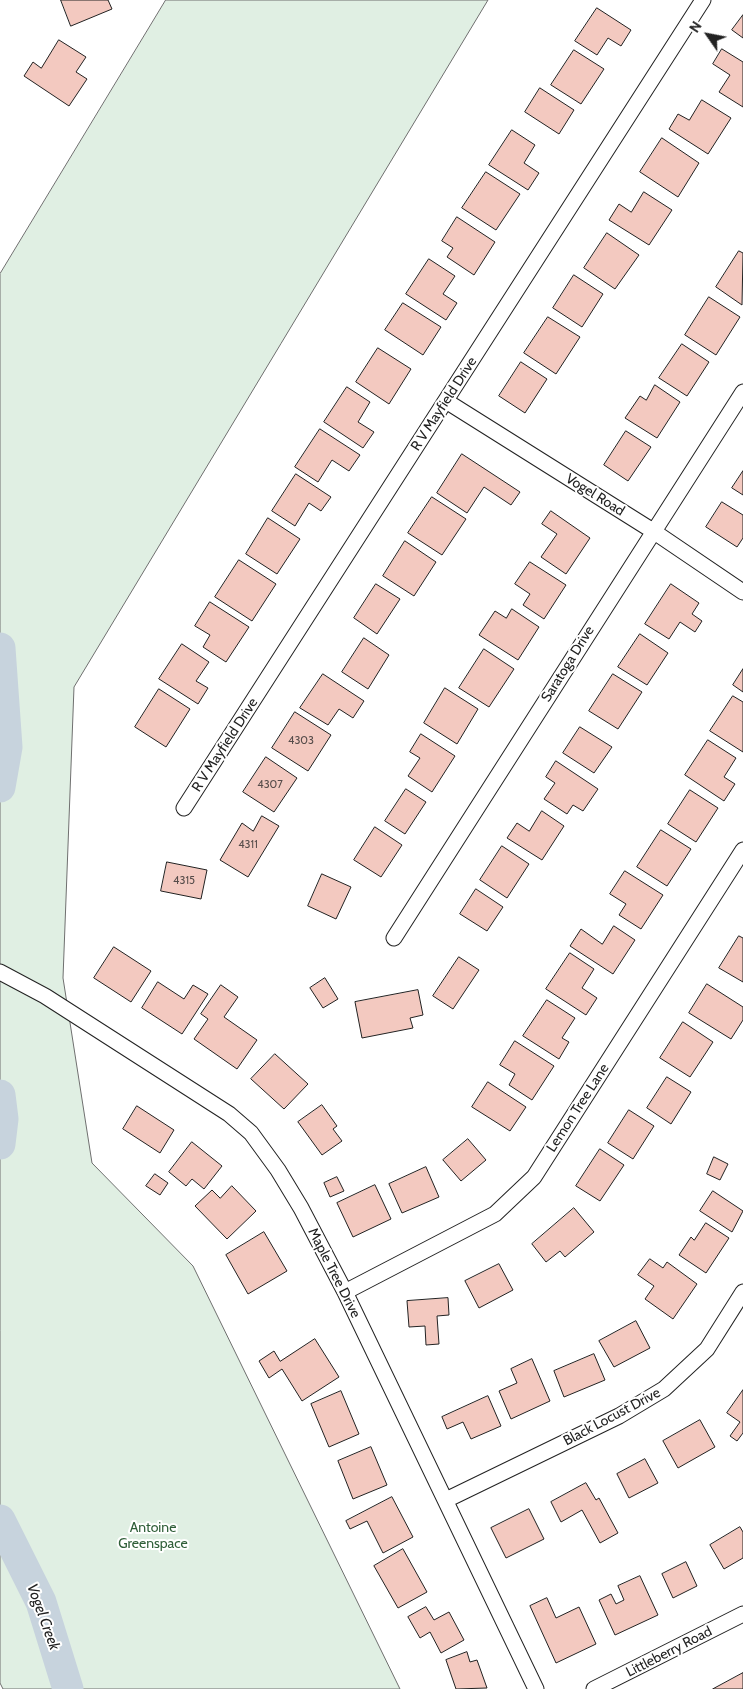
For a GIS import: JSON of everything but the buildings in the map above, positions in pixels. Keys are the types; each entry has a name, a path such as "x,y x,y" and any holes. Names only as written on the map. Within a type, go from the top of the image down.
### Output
{"street":[{"name":"R V Mayfield Drive","path":"184,808 703,0"},
{"name":"Saratoga Drive","path":"394,938 743,392"},
{"name":"Vogel Road","path":"446,402 653,531 743,592"},
{"name":"Lemon Tree Lane","path":"344,1292 495,1214 534,1177 743,850"},
{"name":"Maple Tree Drive","path":"0,972 45,996 214,1104 251,1133 278,1170 301,1208 446,1500 536,1689"},
{"name":"Black Locust Drive","path":"446,1500 619,1416 664,1389 707,1349 743,1292"},
{"name":"Littleberry Road","path":"594,1689 743,1614"}],"green space":[{"name":"Antoine Greenspace","path":"166,0 488,0 74,687 63,978 92,1163 193,1266 400,1689 3,1689 0,1683 0,274"}],"waterway":[{"name":"Vogel Creek","path":"0,648 7,747 0,787"},
{"name":"Vogel Creek","path":"0,1095 3,1119 0,1144"},
{"name":"Vogel Creek","path":"0,1520 41,1602 68,1689"}]}
